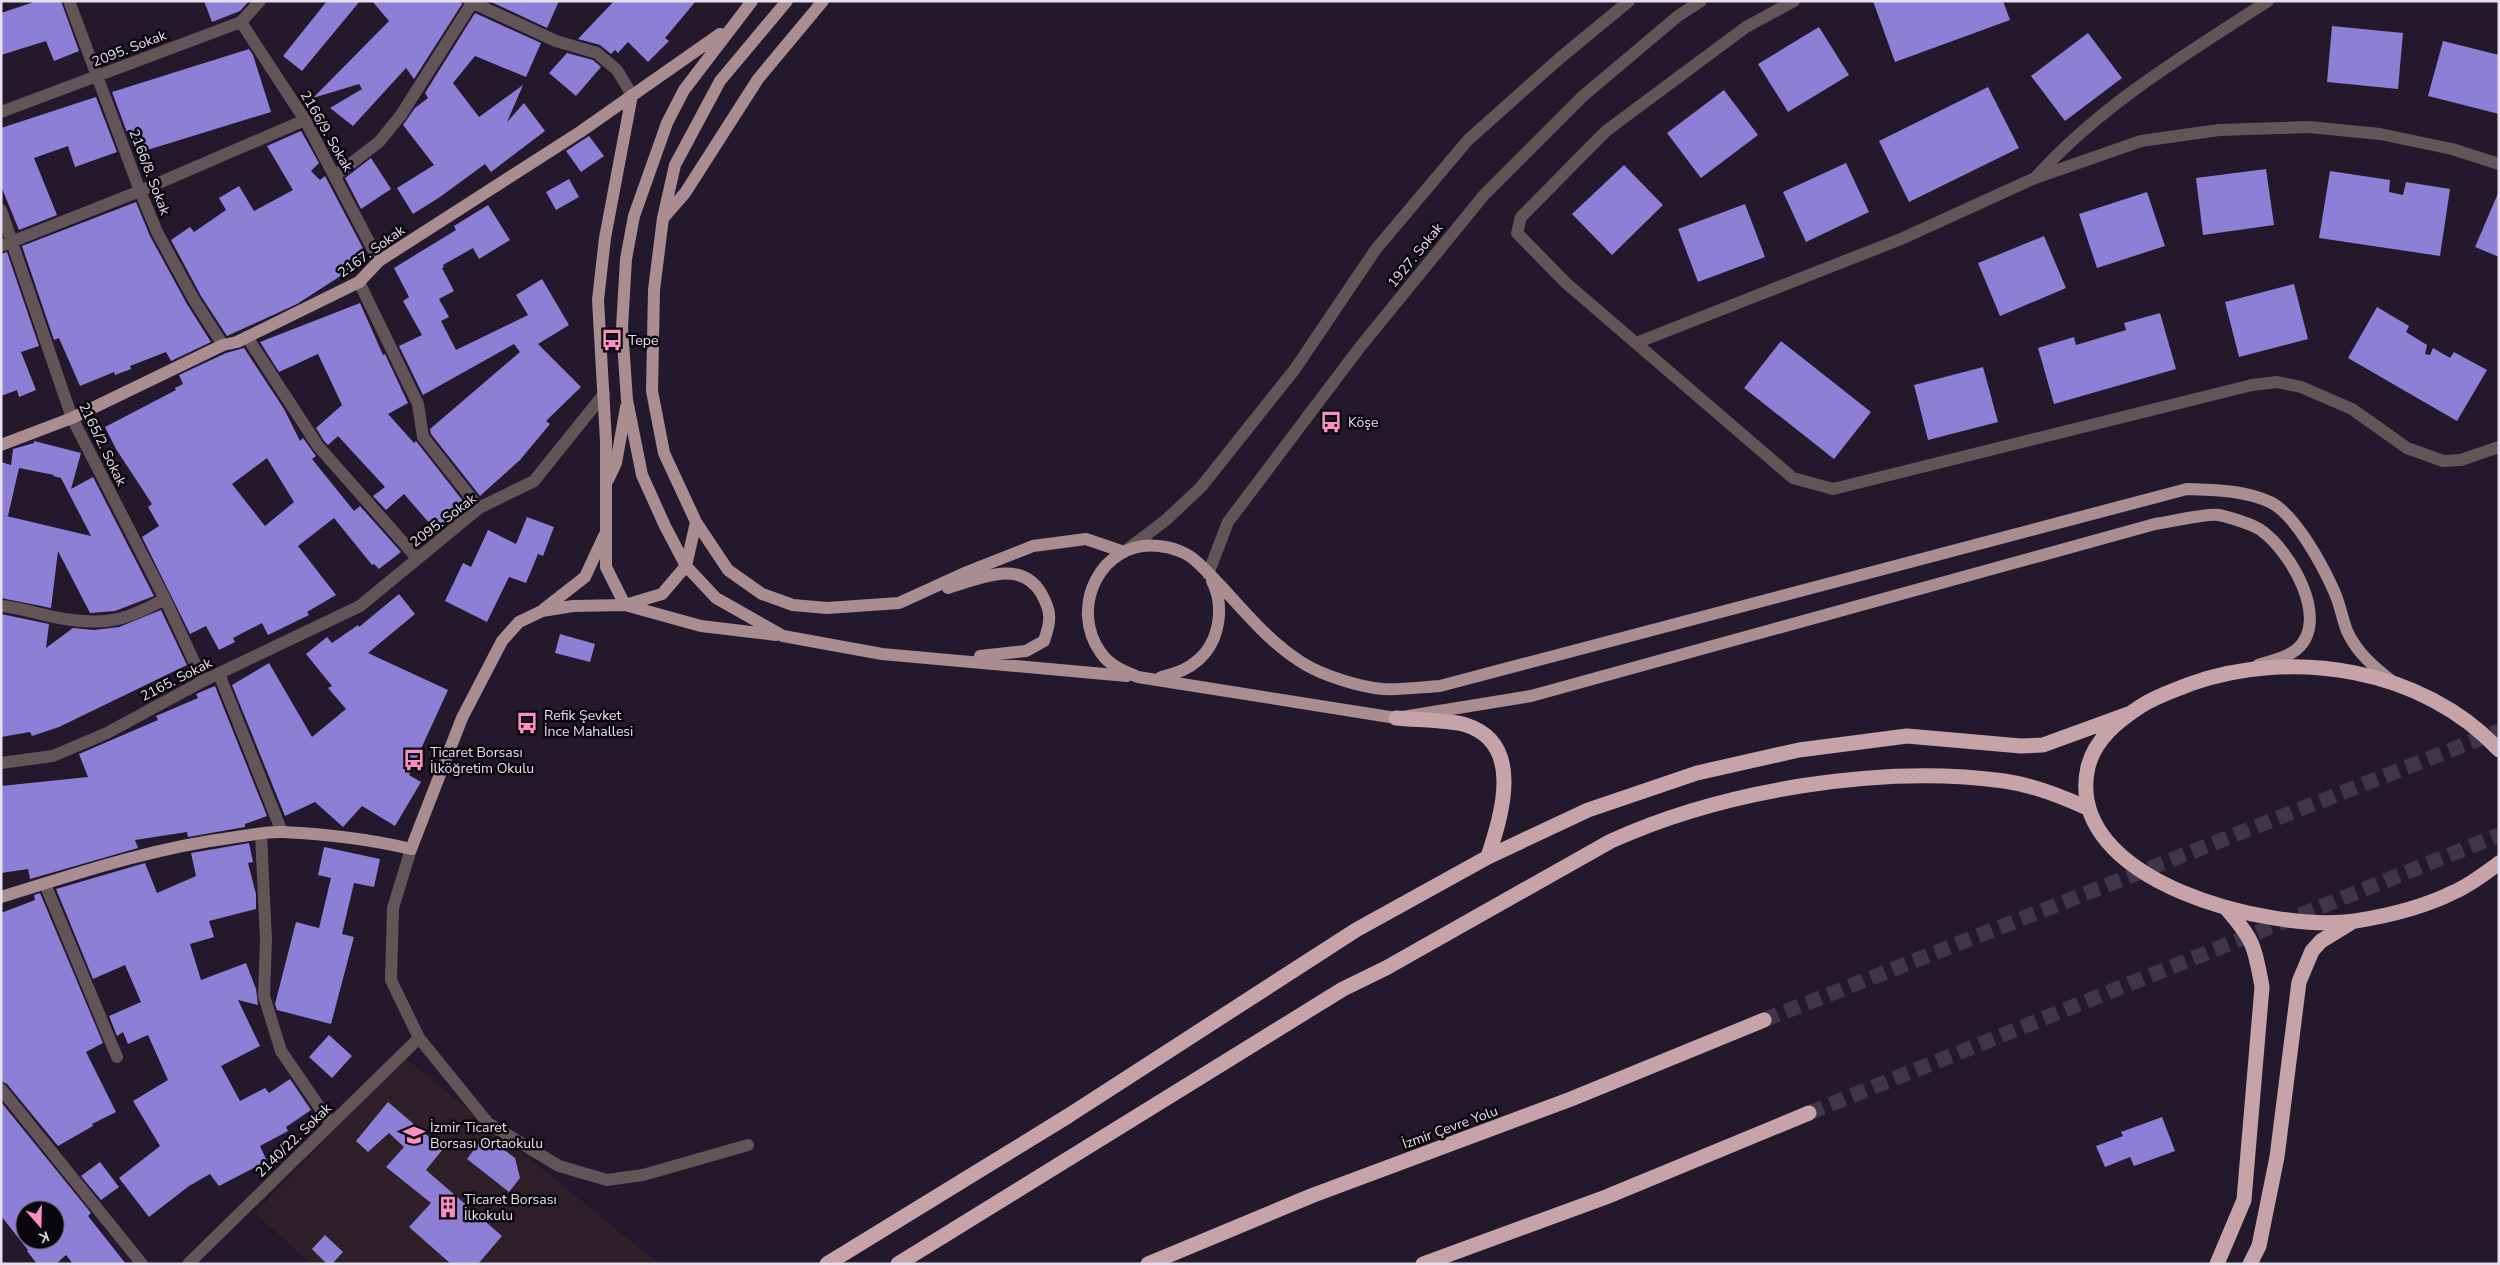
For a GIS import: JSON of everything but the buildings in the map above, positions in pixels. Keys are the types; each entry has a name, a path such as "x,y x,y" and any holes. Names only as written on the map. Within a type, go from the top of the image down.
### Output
{"highway":[{"path":"2499,750 2460,717 2416,692 2376,678 2323,667 2249,668 2206,679 2156,697 2128,714 2110,729 2096,747 2088,767 2086,793 2087,808 2106,841 2130,863 2160,881 2197,898 2261,917 2318,921 2353,921 2415,906 2453,893 2499,863"},
{"path":"827,1264 1068,1116 1356,930 1488,857 1588,810 1697,773 1780,754 1907,736 2021,746 2043,745 2128,714"},
{"path":"1396,718 1466,725 1486,736 1496,748 1505,780 1502,814 1488,857"},
{"path":"898,1264 1343,989 1386,968 1611,841 1643,826 1756,793 1862,778 1940,776 2006,781 2056,794 2087,808"},
{"path":"2217,1264 2244,1200 2262,987 2252,940 2226,908"},
{"path":"2250,1264 2259,1246 2277,1157 2299,982 2312,951 2321,941 2353,921"},
{"name":"İzmir Çevre Yolu","path":"1148,1264 1311,1196 1572,1099 1764,1020"},
{"path":"1423,1264 1606,1197 1809,1113"}],"main road":[{"path":"752,1 684,90 667,123 634,216 626,259 622,328 627,400 642,475 686,566 716,598 784,636"},
{"path":"787,1 720,81 675,165 663,218 654,290 652,391 664,453 696,522 728,570 762,594 792,605 827,608 899,604 999,572 1020,573 1036,585 1047,603 1050,622 1044,641 1026,652 952,659"},
{"path":"663,218 685,193 758,79 823,1"},
{"name":"2167. Sokak","path":"1,445 72,418 223,345 237,342 360,282 379,261 580,132 632,94 730,28"},
{"path":"632,94 605,238 598,300 607,483 606,566 625,605 702,626 784,636 882,654 1158,678 1180,672 1198,661 1211,644 1219,624 1219,602 1215,587 1208,574"},
{"path":"607,483 616,463 627,400"},
{"path":"2249,668 2284,657 2297,650 2308,635 2309,614 2303,586 2291,560 2262,530 2218,515 2155,524 1530,696 1396,718 1138,677 1118,669 1101,654 1090,635 1086,613 1089,591 1100,571 1111,560 1124,552 1140,547 1159,546 1181,551 1197,562 1261,629 1301,662 1342,680 1383,689 1440,686 2187,489 2231,490 2271,503 2295,525 2315,555 2335,592 2347,630 2357,647 2366,660 2400,687"},
{"path":"542,611 573,606 625,605 662,594 686,566 696,522"},
{"path":"1,897 116,862 202,842 261,834 282,832 368,838 411,849 462,718 502,641 518,622 542,611 585,577 606,532"},
{"path":"899,604 967,572 1034,546 1086,540 1124,552"}],"street":[{"name":"2166/8. Sokak","path":"69,1 157,232 185,283 223,345"},
{"name":"2095. Sokak","path":"1,112 241,22 260,1"},
{"path":"1124,552 1166,520 1201,487 1295,369 1376,249 1468,140 1560,58 1629,1"},
{"name":"1927. Sokak","path":"1208,574 1228,522 1360,347 1484,195 1583,96 1678,16 1701,1"},
{"path":"1794,1 1746,27 1606,131 1521,217 1516,233 1566,283 1793,478 1833,489 2252,385 2277,382 2301,387 2352,409 2407,448 2443,461 2461,460 2499,447"},
{"path":"2035,178 2061,150 2100,116 2156,73 2268,1"},
{"path":"336,175 379,142 390,129 471,2 556,41 597,53 617,70 632,94"},
{"name":"2166/9. Sokak","path":"241,22 305,120 336,175 379,261"},
{"path":"7,244 140,191 305,120"},
{"path":"1636,343 1901,239 2035,178 2141,141 2219,130 2309,127 2380,134 2452,149 2499,164"},
{"name":"2165/2. Sokak","path":"1,210 7,244 72,418 165,599 203,681"},
{"path":"360,282 418,404 423,437 479,508"},
{"path":"247,336 318,446 417,558"},
{"name":"2095. Sokak","path":"360,606 479,508 534,481 604,394"},
{"path":"1,606 17,607 65,619 103,622 134,616 165,599"},
{"name":"2165. Sokak","path":"1,763 53,756 107,733 203,681 360,606"},
{"path":"219,674 282,832"},
{"path":"261,834 266,940 264,996 281,1051 331,1124"},
{"path":"411,849 393,908 391,980 419,1038 488,1123 558,1166 607,1180 644,1175 748,1145"},
{"path":"44,884 117,1057"},
{"name":"2140/22. Sokak","path":"188,1264 419,1038"},
{"path":"1,1089 142,1264"}],"shaded area":[{"name":"İzmir Ticaret Borsası Ortaokulu","path":"404,1057 657,1262 651,1264 311,1264 255,1213"}],"tunnel":[{"path":"1764,1020 2499,731"},
{"path":"1809,1113 2499,835"}],"place":[{"name":"Tepe","path":"612,340"},
{"name":"Köşe","path":"1331,422"},
{"name":"Refik Şevket İnce Mahallesi","path":"527,723"},
{"name":"Ticaret Borsası İlköğretim Okulu","path":"414,760"},
{"name":"İzmir Ticaret Borsası Ortaokulu","path":"414,1135"},
{"name":"Ticaret Borsası İlkokulu","path":"448,1207"}]}
